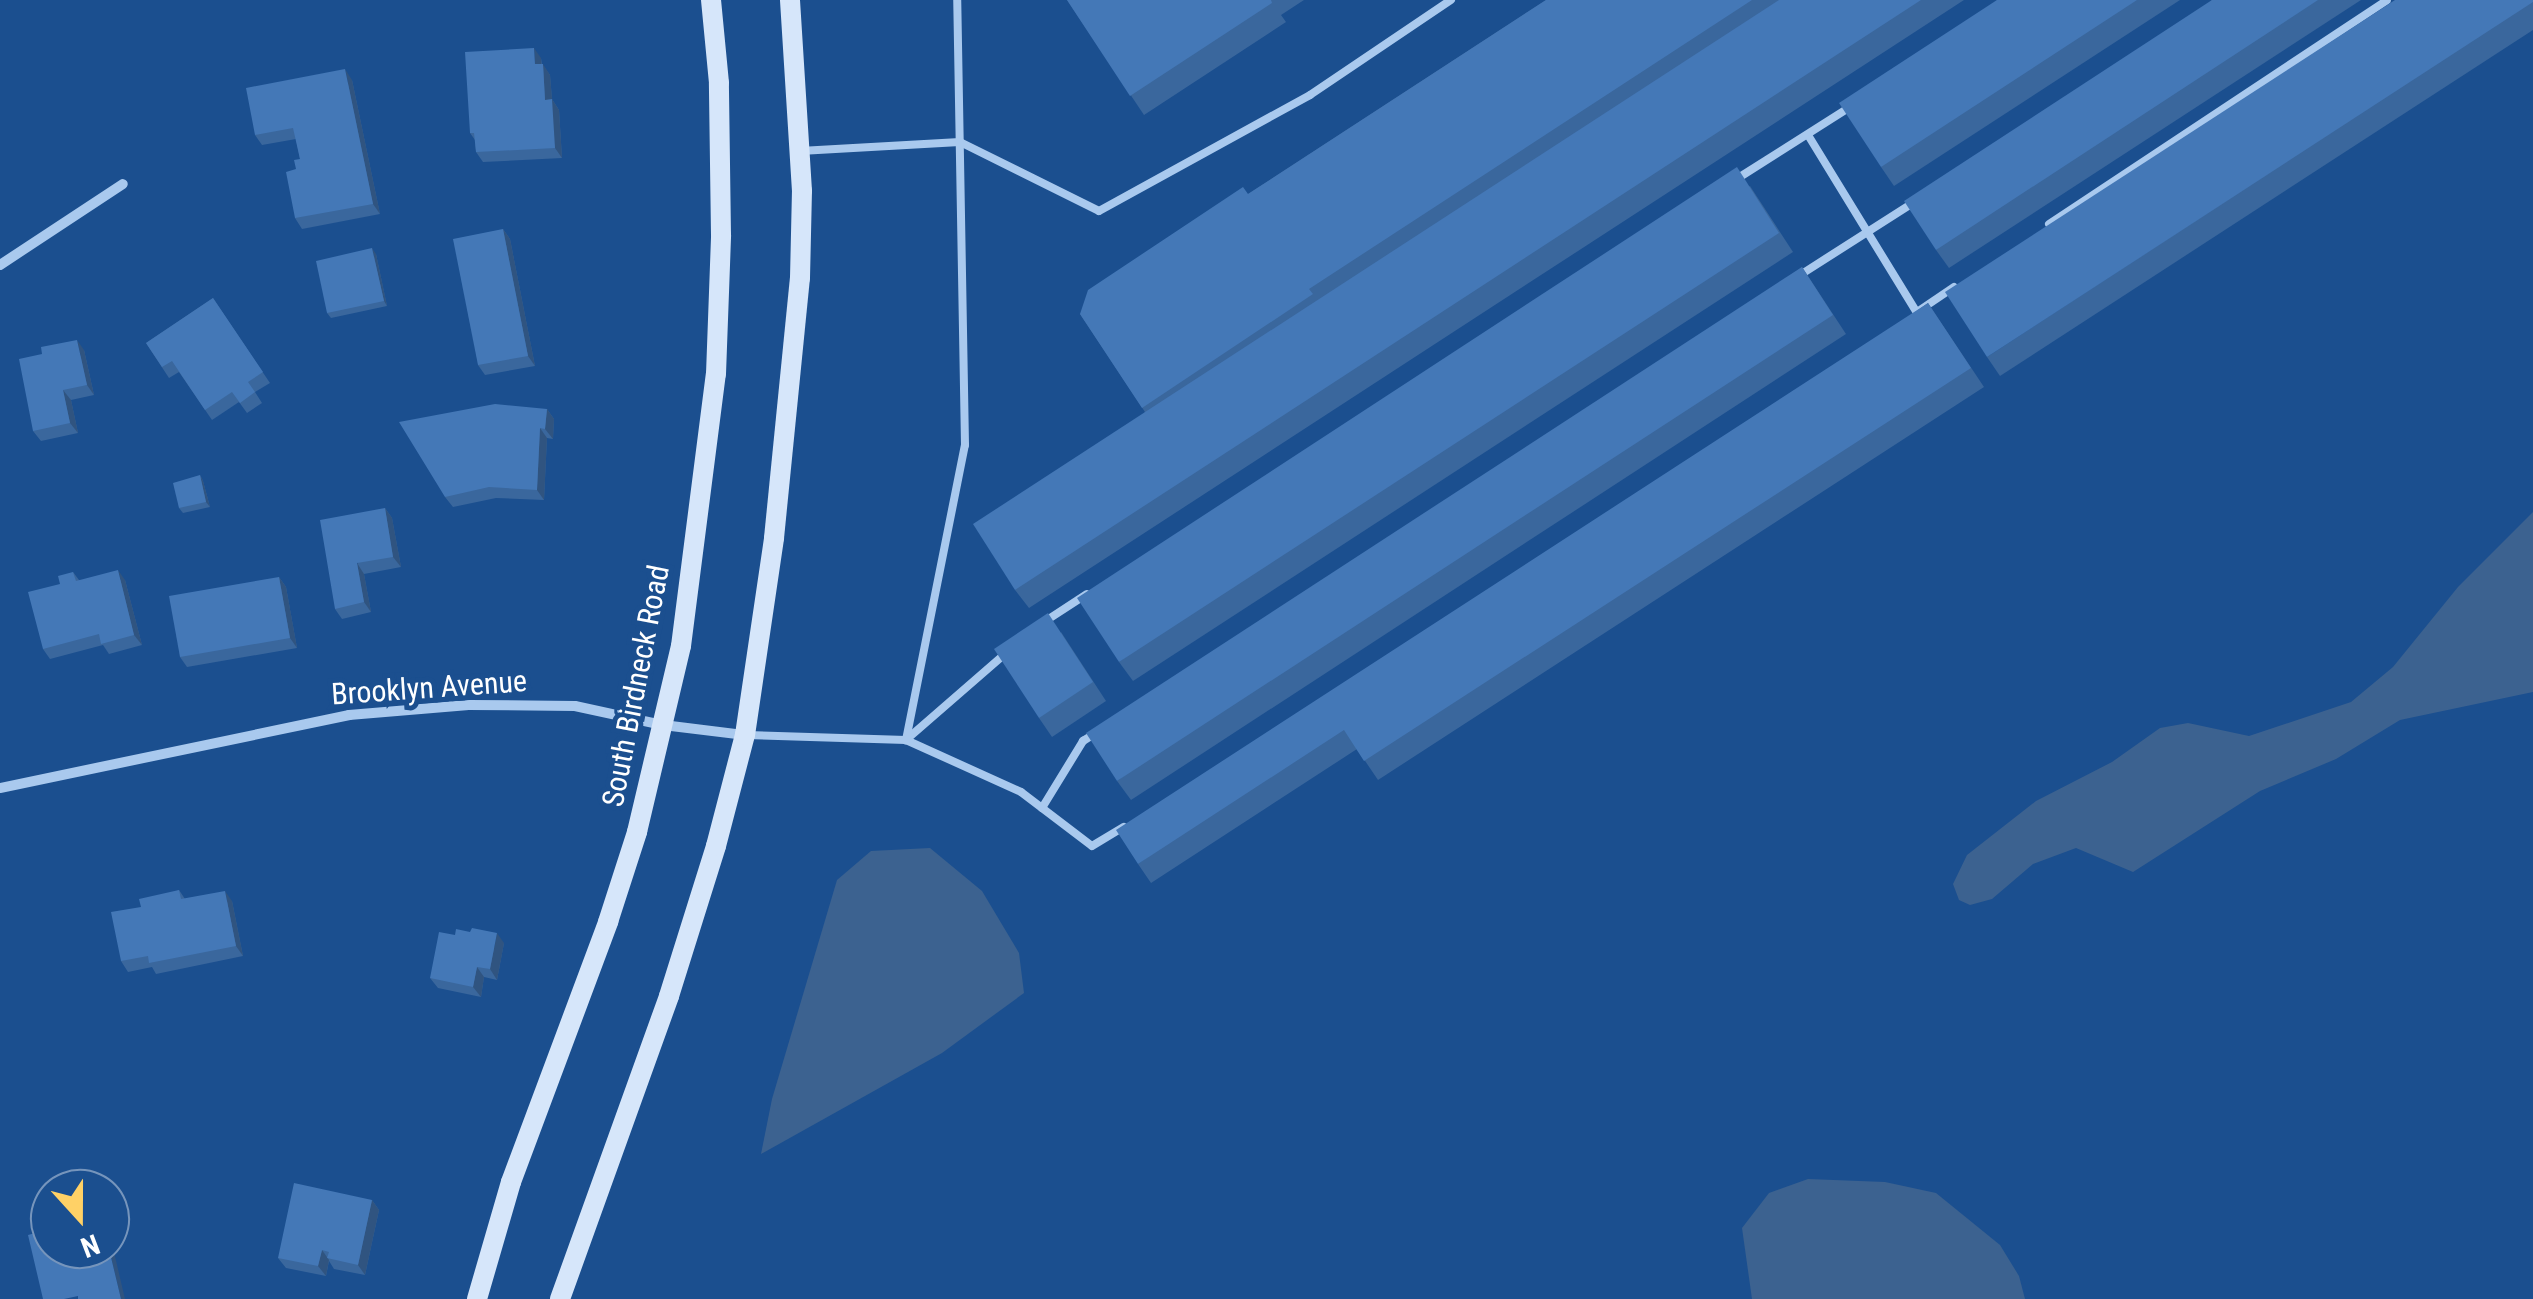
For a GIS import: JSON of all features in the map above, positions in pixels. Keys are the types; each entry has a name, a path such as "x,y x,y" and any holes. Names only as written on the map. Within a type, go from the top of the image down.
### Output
{"main road":[{"name":"South Birdneck Road","path":"477,1299 538,1106 608,922 681,646 716,374 721,235 719,83 711,0"},
{"path":"560,1299 669,996 716,846 745,735 792,374 800,278 800,151 790,0"}],"street":[{"path":"0,265 124,184"},
{"name":"Brooklyn Avenue","path":"0,788 349,715 468,705 575,706 663,725 745,735"}],"lane":[{"path":"906,740 965,445 957,0"},
{"path":"800,151 960,142 1099,211 1310,95 1451,0"},
{"path":"2038,232 2387,0"},
{"path":"1723,187 1853,105"},
{"path":"1808,135 1917,313"},
{"path":"1790,282 1933,189"},
{"path":"1900,324 1972,276"},
{"path":"1034,628 1101,585"},
{"path":"906,740 1020,641"},
{"path":"1042,808 1084,740 1100,730"},
{"path":"745,735 906,740 1020,792 1092,846 1126,826"}],"water":[{"path":"2533,512 2533,692 2400,720 2336,759 2260,791 2133,872 2076,848 2033,864 1992,899 1970,905 1959,900 1953,884 1967,855 2036,801 2112,762 2160,728 2188,723 2249,736 2351,702 2393,667 2458,587"},
{"path":"930,848 982,891 1019,953 1024,993 942,1053 761,1154 772,1099 837,880 871,851"},
{"path":"1808,1179 1885,1182 1936,1193 2000,1245 2019,1276 2025,1299 1752,1299 1742,1228 1769,1193"}],"building":[{"path":"1067,0 1271,0 1272,3 1130,96"},
{"path":"1546,0 1752,0 1309,289 1313,294 1142,408 1080,314 1088,290 1243,187 1248,194"},
{"path":"1779,0 1921,0 1015,590 973,524"},
{"path":"1997,0 2137,0 1881,167 1839,103"},
{"path":"2212,0 2318,0 1936,250 1904,201"},
{"path":"2395,0 2533,2 1987,357 1945,292"},
{"path":"534,48 535,64 543,64 545,100 552,99 555,148 476,152 474,133 470,133 465,52"},
{"path":"345,69 373,204 295,218 286,172 296,169 294,160 300,159 293,128 255,135 246,88"},
{"path":"1737,167 1779,233 1119,662 1077,598"},
{"path":"503,229 528,356 478,365 453,239"},
{"path":"372,248 384,301 327,313 316,261"},
{"path":"1802,267 1833,315 1117,781 1086,733"},
{"path":"213,298 263,372 248,382 255,392 240,403 232,392 205,410 172,361 162,367 146,343"},
{"path":"1928,303 1971,368 1364,761 1344,730 1138,864 1116,830"},
{"path":"77,340 87,385 63,390 70,423 33,431 19,359 42,354 41,347"},
{"path":"495,404 547,409 545,429 540,428 537,490 489,487 445,497 399,422"},
{"path":"200,475 206,502 179,508 173,483"},
{"path":"385,508 393,557 357,563 364,602 335,609 320,520"},
{"path":"118,570 134,635 101,644 99,634 43,649 28,592 60,584 58,576 73,572 76,581"},
{"path":"279,577 290,638 180,657 169,596"},
{"path":"1048,613 1093,682 1039,718 994,649"},
{"path":"179,890 181,899 225,891 236,946 149,963 148,956 121,961 111,912 141,907 139,899"},
{"path":"472,928 497,933 490,969 477,967 473,987 430,978 439,932 455,935 456,929 470,932"},
{"path":"294,1183 372,1200 358,1265 327,1258 329,1252 322,1250 318,1266 278,1258"},
{"path":"36,1269 114,1269 121,1299 78,1296 43,1299"}]}
